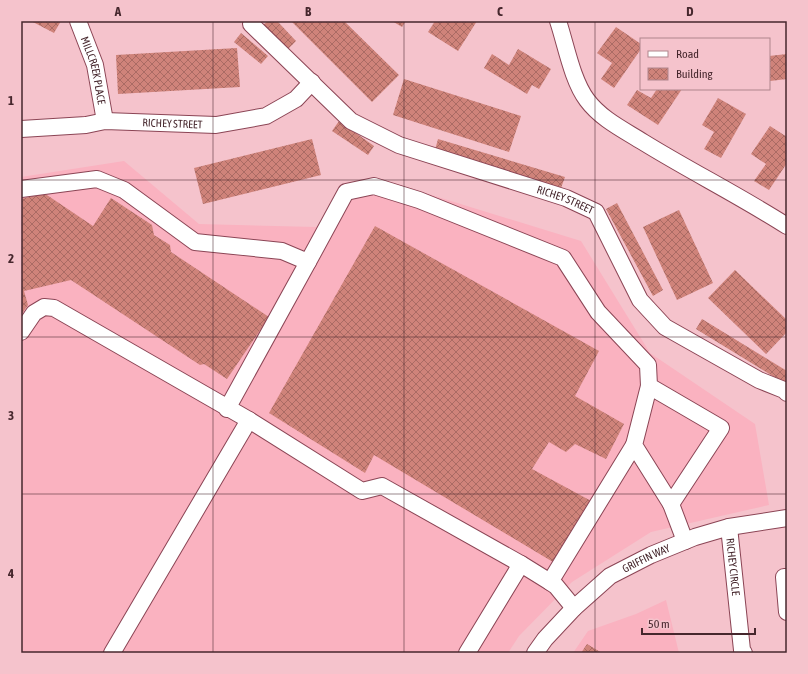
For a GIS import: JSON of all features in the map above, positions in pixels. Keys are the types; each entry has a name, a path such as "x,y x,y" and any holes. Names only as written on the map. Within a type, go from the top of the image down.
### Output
{"street":[{"name":"MILLCREEK PLACE","path":"78,21 95,65 105,121"},
{"path":"558,21 578,84 587,100 596,110 607,119 665,155 787,226"},
{"name":"RICHEY STREET","path":"251,24 351,120 399,145 566,198 596,212 640,300 664,327 759,380 784,390 787,393"},
{"name":"RICHEY STREET","path":"21,128 86,125 105,121 216,125 266,116 296,99 312,82"},
{"path":"21,189 97,179 124,190 195,242 282,251 308,262"},
{"path":"227,409 346,192 374,186 419,200 563,258 598,312 648,365 649,386 634,445 550,582"},
{"path":"21,332 34,313 44,307 54,308 227,409 249,420 362,492 382,486 521,564 556,586 574,608"},
{"path":"649,386 722,428 671,504"},
{"path":"112,653 249,420"},
{"path":"634,445 671,504 685,541"},
{"name":"GRIFFIN WAY","path":"535,653 545,639 574,608 610,576 651,555 685,541 729,527 787,518"},
{"name":"RICHEY CIRCLE","path":"729,527 742,650 744,653"},
{"path":"466,653 521,564"},
{"path":"787,577 784,577 787,612"}],"shaded area":[{"path":"124,161 199,224 316,227 373,177 581,241 650,353 755,424 769,505 651,532 572,582 519,636 508,653 21,653 21,177"},
{"path":"666,600 679,653 573,653 588,631 636,614"}],"building":[{"path":"31,21 61,21 54,33"},
{"path":"268,21 277,21 296,41 287,50 263,25"},
{"path":"291,21 344,21 399,75 372,102"},
{"path":"392,21 406,21 402,27"},
{"path":"435,21 477,21 458,51 428,32"},
{"path":"616,27 640,43 640,50 614,88 601,79 612,63 597,53"},
{"path":"241,33 268,56 261,64 234,42"},
{"path":"237,48 240,87 118,94 116,55"},
{"path":"518,49 551,69 539,89 532,85 527,94 484,68 492,54 509,65"},
{"path":"787,54 787,79 770,81 770,56"},
{"path":"404,79 521,116 509,152 393,115"},
{"path":"637,90 651,98 656,90 681,90 658,125 627,105"},
{"path":"718,98 746,114 721,158 704,149 714,132 702,125"},
{"path":"339,121 374,146 368,155 332,131"},
{"path":"770,126 787,137 787,163 769,190 754,181 766,164 751,154"},
{"path":"312,139 321,175 203,204 194,168"},
{"path":"438,139 565,177 561,188 435,150"},
{"path":"44,193 93,226 111,198 152,225 154,235 170,245 171,252 269,317 227,379 204,364 200,365 71,280 24,291 28,305 21,315 21,199"},
{"path":"617,203 663,290 653,296 606,209"},
{"path":"679,210 713,283 677,300 643,227"},
{"path":"375,226 599,351 575,396 624,424 606,459 575,444 566,452 549,442 532,469 593,502 558,565 374,455 365,473 269,413"},
{"path":"735,270 787,320 787,332 766,354 708,298"},
{"path":"702,319 787,371 787,385 696,329"},
{"path":"587,644 602,653 581,653"}]}
